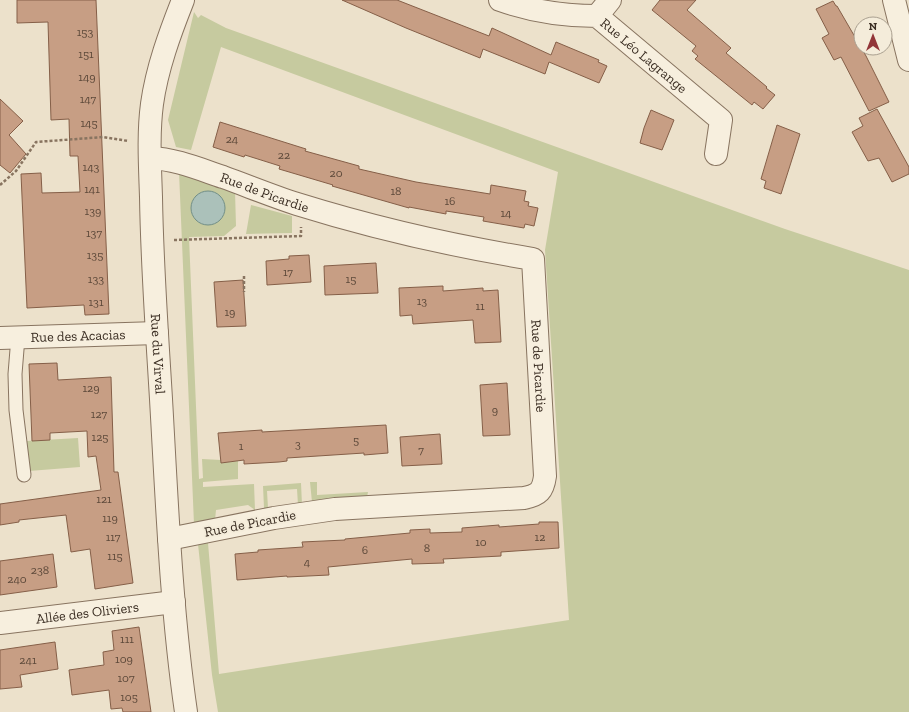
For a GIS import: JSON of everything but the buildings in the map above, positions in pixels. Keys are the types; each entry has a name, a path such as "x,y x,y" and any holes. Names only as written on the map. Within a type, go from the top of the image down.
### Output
{"street":[{"name":"Rue du Virval","path":"183,0 156,81 150,120 150,151 152,241 169,539 186,712"},
{"name":"Rue Léo Lagrange","path":"500,0 545,12 578,16 604,8 721,120 716,154"},
{"path":"894,0 909,60"},
{"name":"Rue de Picardie","path":"150,151 168,160 200,169 300,205 361,223 485,252 533,259 545,476 544,485 540,492 534,496 524,498 335,509 245,523 169,539"},
{"name":"Rue des Acacias","path":"9,338 157,333"},
{"name":"Allée des Oliviers","path":"0,624 174,602"}],"lane":[{"path":"9,338 15,374 16,402 24,475"}],"path":[{"path":"0,185 16,171 36,142 102,137 150,151"},
{"path":"152,241 301,236 300,205"},
{"path":"244,276 244,292"}],"green space":[{"path":"194,12 198,18 201,15 226,28 785,229 909,270 909,712 218,712 212,675 198,544 208,543 219,674 569,620 545,250 558,172 221,47 191,150 176,147 168,120"},
{"path":"179,172 235,191 236,226 224,236 189,237 199,479 203,478 202,459 221,460 221,463 238,461 238,479 203,482 203,487 254,484 255,510 248,505 216,510 215,520 194,524"},
{"path":"251,205 292,216 292,233 246,234"},
{"path":"78,438 80,467 29,471 27,441"},
{"path":"310,482 317,482 317,495 368,492 367,497 312,502"},
{"path":"301,483 302,505 298,505 297,489 267,491 268,508 264,508 263,486"}],"water":[{"path":"208,191 220,196 225,208 220,220 208,225 196,220 191,208 196,196"}]}
